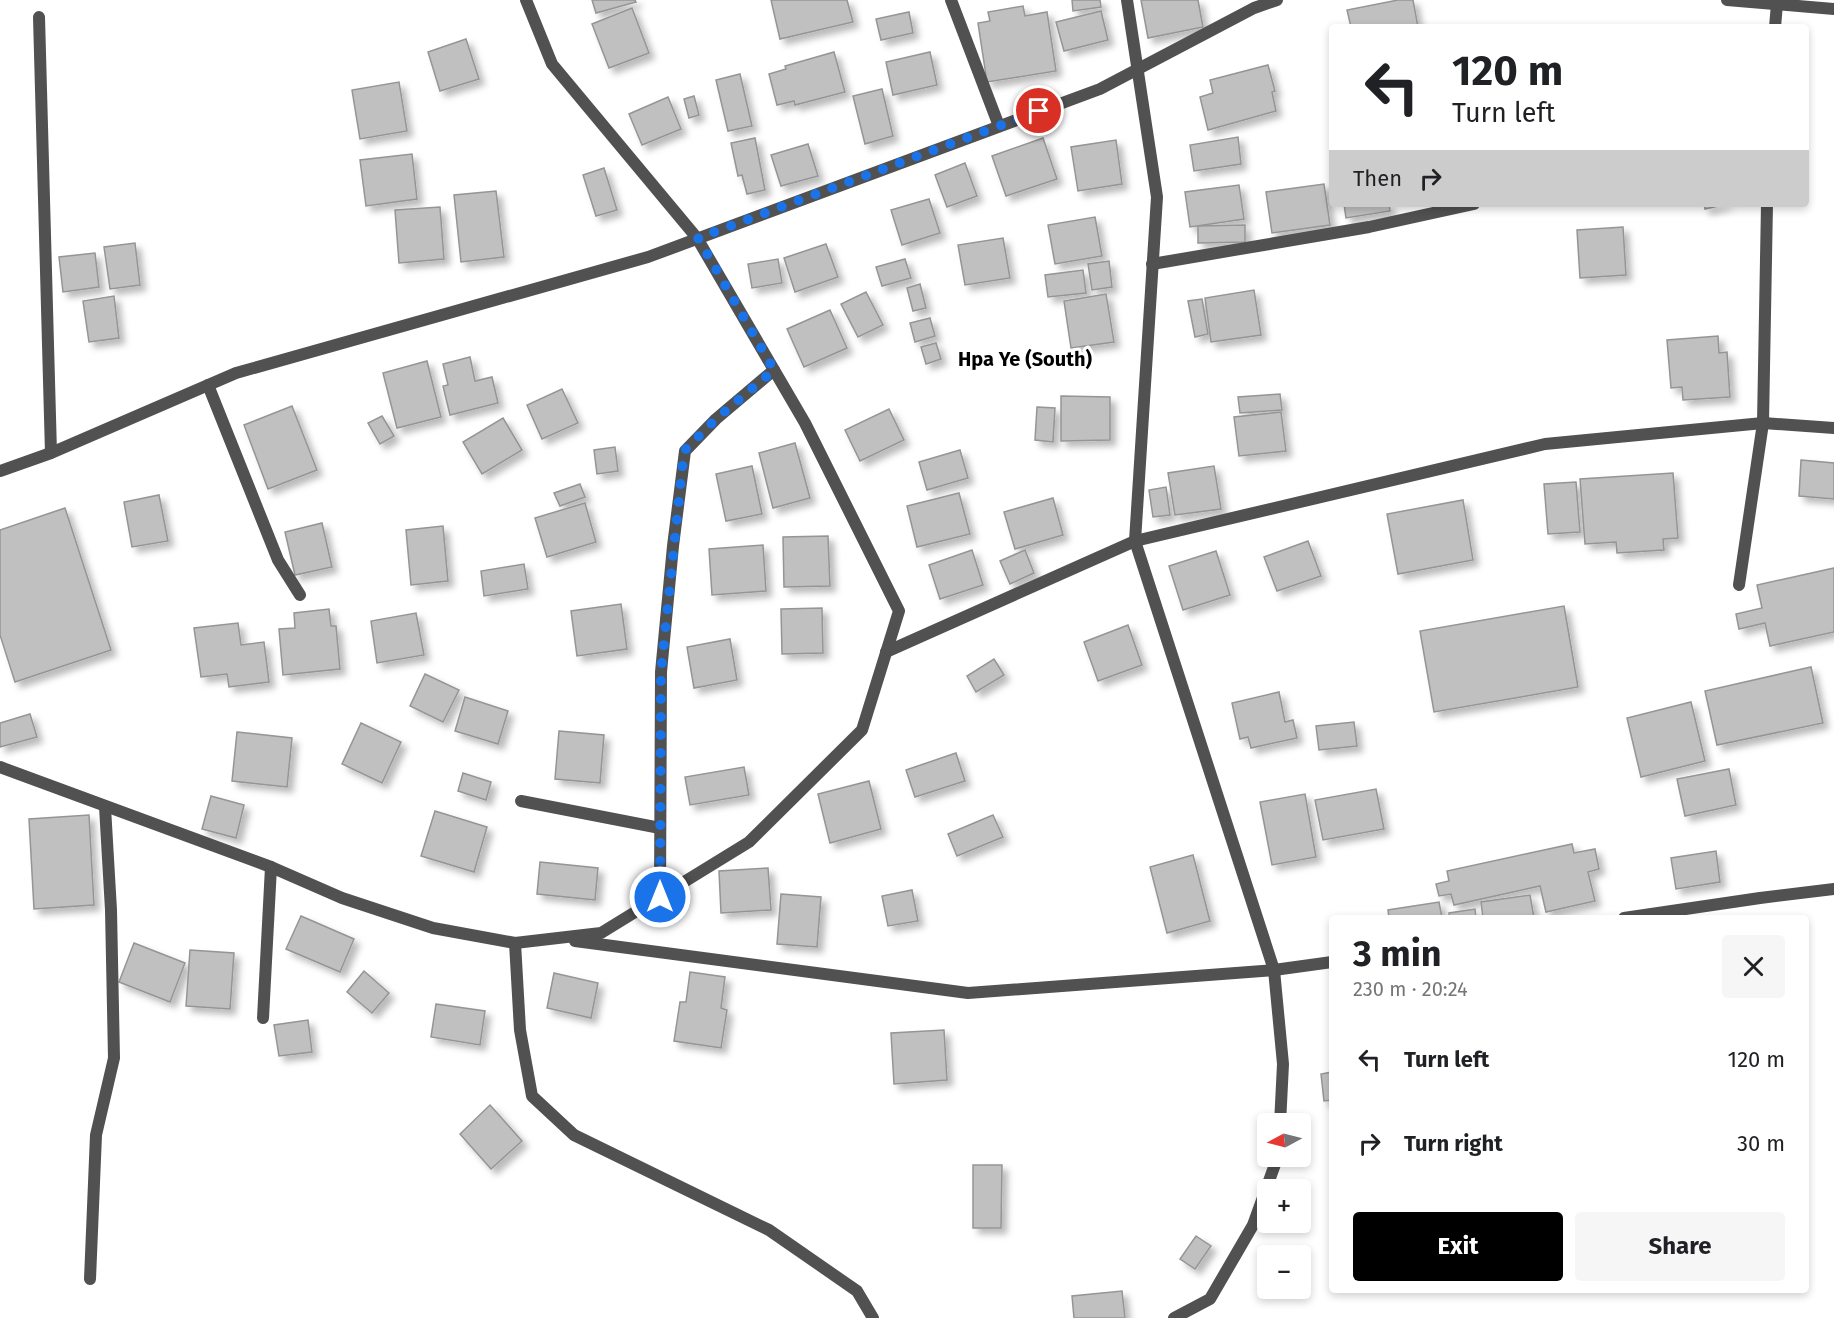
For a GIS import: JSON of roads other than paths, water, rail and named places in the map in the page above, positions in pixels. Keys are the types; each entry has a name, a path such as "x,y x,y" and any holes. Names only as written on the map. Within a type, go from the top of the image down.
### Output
{"street":[{"path":"0,767 271,867 342,898 433,928 515,943 601,933 660,897 749,842 862,730 899,611 805,423 698,238 552,64 526,0"},
{"path":"951,0 999,126"},
{"path":"1126,0 1157,197 1135,541 1274,970 1282,1064 1280,1113"},
{"path":"0,471 51,453 236,373 648,257 1100,88 1254,8 1277,0"},
{"path":"1727,0 1834,9"},
{"path":"1775,24 1777,4"},
{"path":"39,16 51,453"},
{"path":"1152,264 1369,227 1460,207"},
{"path":"1739,585 1763,423 1767,207"},
{"path":"660,897 661,672 684,451 716,419 774,370"},
{"path":"208,385 278,560 300,595"},
{"path":"886,652 1135,541 1545,444 1763,423 1834,428"},
{"path":"521,801 660,828"},
{"path":"90,1279 96,1135 114,1058 111,910 105,807"},
{"path":"263,1018 271,867"},
{"path":"1645,915 1834,890"},
{"path":"556,938 968,993 1274,970 1329,962"},
{"path":"515,943 520,1030 532,1096 574,1135 769,1230 857,1292 873,1318"},
{"path":"1174,1318 1210,1299 1253,1225 1274,1167"}],"district":[{"name":"Hpa Ye (South)","path":"1025,359"}]}
